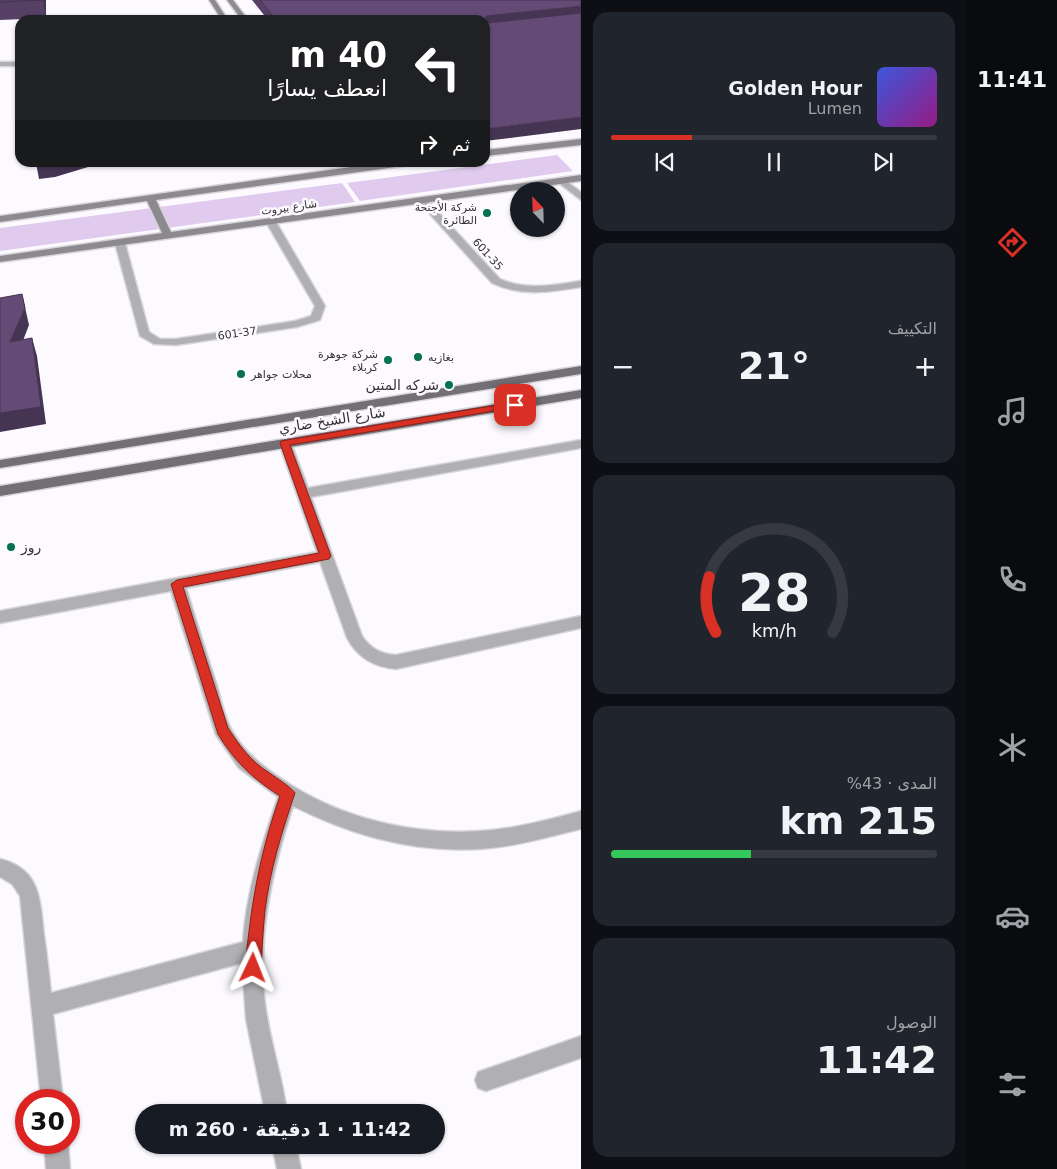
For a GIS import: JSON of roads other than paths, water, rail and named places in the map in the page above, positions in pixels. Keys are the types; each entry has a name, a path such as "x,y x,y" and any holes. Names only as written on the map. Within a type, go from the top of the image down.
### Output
{"main road":[{"path":"212,0 222,15"},
{"path":"230,0 241,15"},
{"path":"490,152 581,142"},
{"path":"324,167 328,173"},
{"path":"0,219 328,173 343,167"},
{"name":"شارع بيروت","path":"0,259 581,178"},
{"path":"150,198 168,236"},
{"name":"شارع الشيخ ضاري","path":"0,464 581,370"},
{"name":"شارع الشيخ ضاري","path":"0,491 578,395"}],"street":[{"path":"0,64 15,64"},
{"path":"562,181 581,197"},
{"name":"601-35","path":"423,201 496,281 508,288 524,291 581,284"},
{"name":"601-37","path":"120,243 144,334 158,342 176,342 297,324 316,318 320,306 272,222"},
{"path":"285,443 360,646 367,653 386,661 396,662 581,622"},
{"path":"303,494 581,444"},
{"path":"0,617 326,556"},
{"path":"177,584 222,730 248,765 266,780 288,793 322,811 359,825 399,835 439,840 480,840 519,835 581,820"},
{"path":"274,1104 257,1026 253,987 253,950 265,868 275,829 288,793"},
{"path":"0,868 17,875 25,884 30,896 51,1089"},
{"path":"42,1006 253,950"},
{"path":"486,1080 581,1047"},
{"path":"57,1154 58,1169"},
{"path":"286,1154 289,1169"}],"place":[{"name":"شركة الأجنحة الطائرة","path":"487,213"},
{"name":"بغازيه","path":"418,357"},
{"name":"شركة جوهرة كربلاء","path":"388,360"},
{"name":"محلات جواهر","path":"241,374"},
{"name":"شركه المتين","path":"449,385"},
{"name":"روز","path":"11,547"}]}
